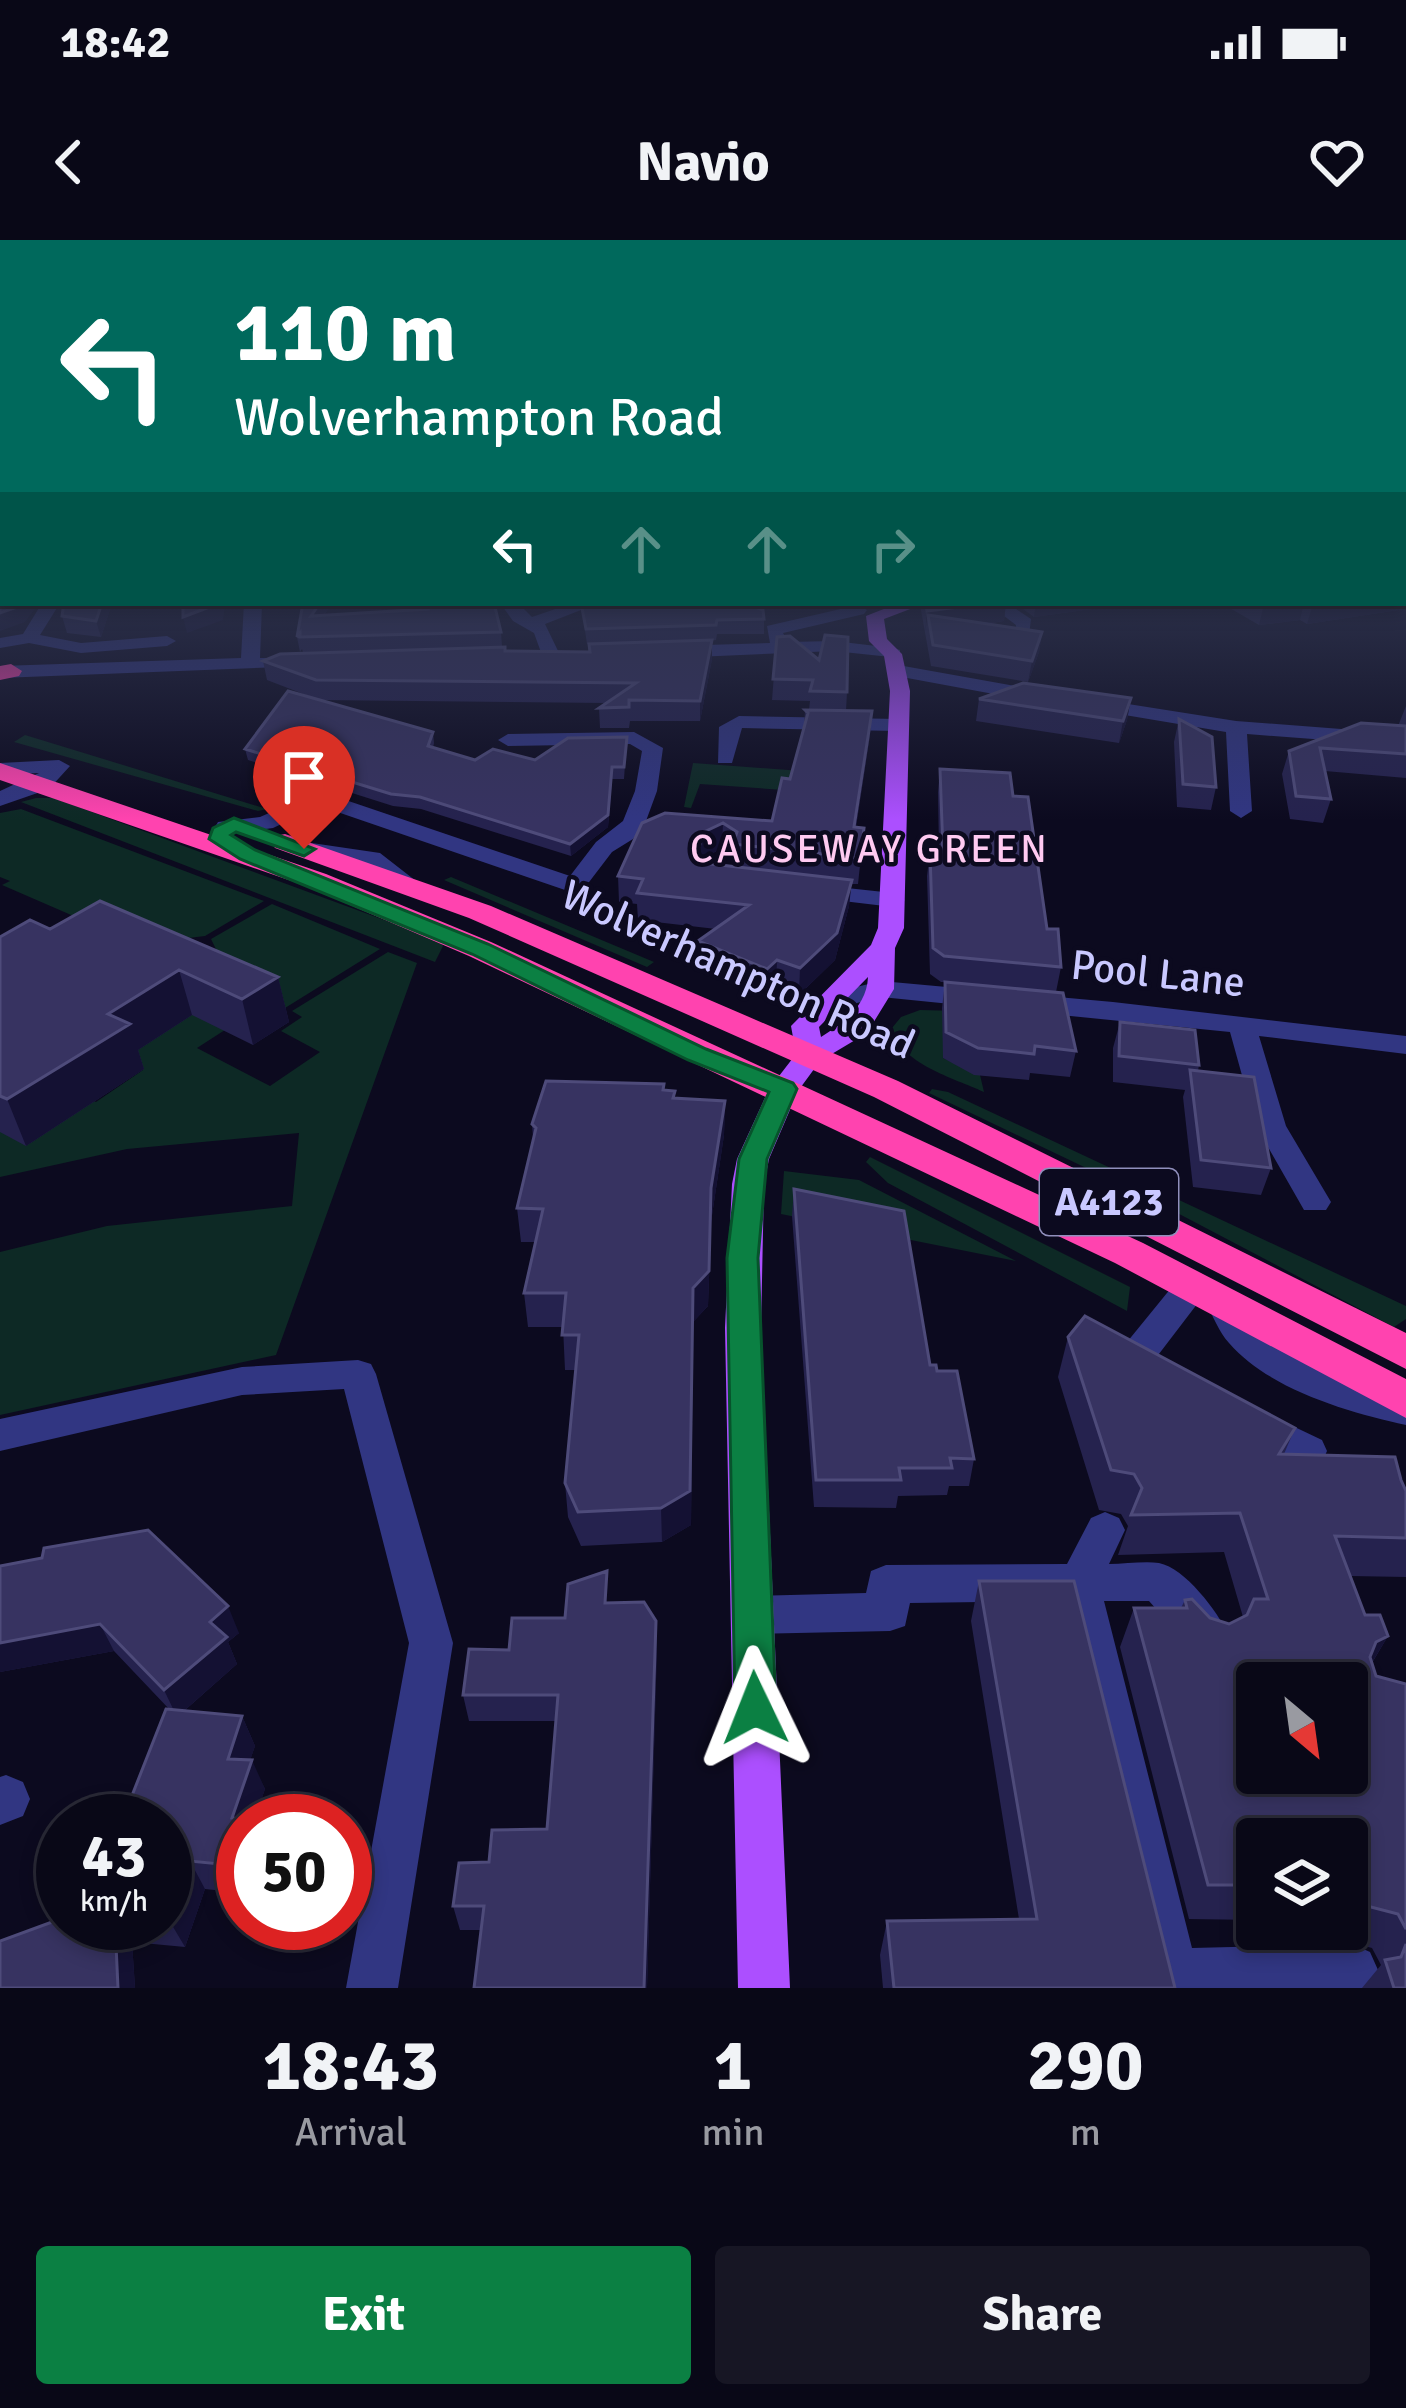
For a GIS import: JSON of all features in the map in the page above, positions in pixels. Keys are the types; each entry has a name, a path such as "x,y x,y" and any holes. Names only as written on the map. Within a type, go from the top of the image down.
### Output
{"highway":[{"name":"Wolverhampton Road","path":"0,749 50,775 480,949 697,1054 784,1089 1208,1294 1406,1398"},
{"name":"Wolverhampton Road","path":"0,774 50,775 234,824 480,911 810,1054 1406,1352"}],"main road":[{"path":"810,1054 805,1026 882,948 891,928 898,725 891,658"},
{"path":"764,1988 742,1258 753,1159 784,1089 810,1054 857,1027 881,989 882,948"}],"street":[{"path":"250,658 250,663"},
{"path":"895,658 972,687 1237,727 1406,740"},
{"path":"4,672 181,672 250,663 316,662"},
{"path":"725,759 730,727 739,722 898,725"},
{"path":"1237,727 1241,812"},
{"path":"247,854 220,839 220,832 234,824 265,823 319,798 425,824 574,885 592,870 605,846 624,836 646,798 653,748 634,738 508,740"},
{"path":"529,765 549,755 550,740"},
{"path":"0,799 50,775"},
{"path":"372,858 425,824"},
{"path":"584,830 602,836 605,846"},
{"path":"304,849 372,858 413,888"},
{"path":"789,889 893,900"},
{"name":"Pool Lane","path":"829,1002 881,989 1406,1045"},
{"path":"1242,1026 1271,1126 1316,1202"},
{"path":"1170,1376 1122,1350 1208,1294"},
{"name":"Wolverhampton Road","path":"1208,1294 1256,1347 1358,1396 1406,1410"},
{"path":"0,1435 242,1381 358,1374 431,1642 373,1988"},
{"path":"1229,1408 1308,1451"},
{"path":"1105,1530 1079,1583 1147,1920 1174,1981 1317,1957"},
{"path":"752,1616 890,1612 886,1584 1159,1582 1210,1638"}],"green space":[{"path":"25,735 267,809 258,811 14,742"},
{"path":"693,763 802,771 798,791 700,784 691,808 684,807"},
{"path":"54,798 441,941 443,946 435,962 21,802"},
{"path":"21,809 264,901 205,936 138,944 2,885 10,881 0,877 0,813"},
{"path":"451,877 654,962 647,967 444,880"},
{"path":"272,904 380,949 285,1008 211,955 216,949 211,939"},
{"path":"388,952 417,963 276,1355 0,1415 0,1252 107,1226 292,1206 299,1133 127,1149 0,1177 0,1132 79,1094 96,1102 143,1070 124,1059 223,991 259,1008 197,1048 270,1086 320,1052 281,1031 302,1017 292,1011"},
{"path":"920,1010 959,1011 943,1058 980,1075 984,1092 930,1068 897,1041 892,1028 901,1017"},
{"path":"932,1089 948,1092 1406,1306 1406,1319 1394,1327 1145,1196 929,1093"},
{"path":"870,1157 1130,1287 1127,1311 888,1183 866,1162"},
{"path":"784,1171 859,1180 1016,1261 781,1214"}],"building":[{"path":"709,658 700,701 629,700 629,707 599,708 636,683 316,680 263,661"},
{"path":"775,658 848,658 847,692 810,691 813,680 773,679"},
{"path":"1023,683 1131,698 1123,721 979,699"},
{"path":"288,691 433,732 428,746 475,760 493,749 535,760 568,738 627,737 624,767 612,767 608,815 570,844 245,749"},
{"path":"805,710 872,711 854,827 864,828 860,858 733,844 737,832 723,823 704,832 697,853 703,863 852,880 837,933 800,968 777,960 767,969 698,941 749,905 637,893 643,879 618,876 642,823 665,813 772,821 782,778 790,779"},
{"path":"1179,719 1212,737 1216,787 1183,784"},
{"path":"1361,723 1406,726 1406,754 1320,748 1331,799 1296,796 1289,751"},
{"path":"940,769 1010,773 1013,796 1028,797 1047,929 1058,929 1061,967 944,956 933,948 930,852 943,852"},
{"path":"100,901 278,977 242,999 179,970 108,1014 130,1024 7,1099 0,1096 0,937 30,920 50,929"},
{"path":"945,982 1063,993 1076,1051 1035,1046 1034,1054 978,1048 946,1032"},
{"path":"1120,1022 1195,1030 1199,1065 1119,1056"},
{"path":"1190,1070 1254,1077 1271,1168 1201,1160"},
{"path":"546,1081 664,1084 663,1090 675,1091 673,1098 725,1101 711,1188 709,1271 693,1288 690,1491 661,1508 578,1512 565,1483 579,1335 562,1335 566,1293 524,1293 543,1209 517,1208 536,1128 532,1124"},
{"path":"794,1189 904,1211 930,1365 936,1365 937,1371 957,1371 974,1459 950,1458 952,1468 899,1468 901,1480 816,1480"},
{"path":"1085,1316 1295,1428 1279,1454 1395,1457 1406,1491 1406,1538 1335,1536 1365,1615 1380,1615 1388,1636 1376,1642 1370,1657 1376,1676 1406,1684 1406,1929 1398,1914 1368,1906 1368,1818 1236,1818 1236,1885 1208,1885 1134,1608 1187,1608 1185,1600 1192,1599 1210,1618 1229,1624 1247,1615 1254,1599 1268,1599 1240,1513 1131,1515 1142,1488 1134,1474 1111,1470 1068,1337"},
{"path":"148,1530 228,1606 210,1622 227,1637 164,1690 100,1624 0,1643 0,1566 42,1558 44,1548"},
{"path":"607,1571 605,1603 644,1602 656,1621 644,1988 474,1988 484,1906 453,1906 459,1863 489,1862 492,1830 547,1829 558,1695 463,1695 469,1649 509,1650 512,1618 565,1618 568,1584"},
{"path":"979,1581 1074,1581 1175,1988 894,1988 887,1921 1037,1919"},
{"path":"166,1709 242,1716 228,1759 252,1760 240,1794 216,1794 216,1864 192,1861 192,1794 133,1794"},
{"path":"36,1928 36,1950 116,1950 118,1988 0,1988 0,1941"},
{"path":"1406,1944 1406,1988 1394,1988 1385,1960 1401,1957"}],"district":[{"name":"CAUSEWAY GREEN","path":"870,849"}],"route":[{"path":"304,849 234,824 220,832 220,839 247,854 480,949 697,1054 784,1089 753,1159 742,1258 755,1708"}]}
